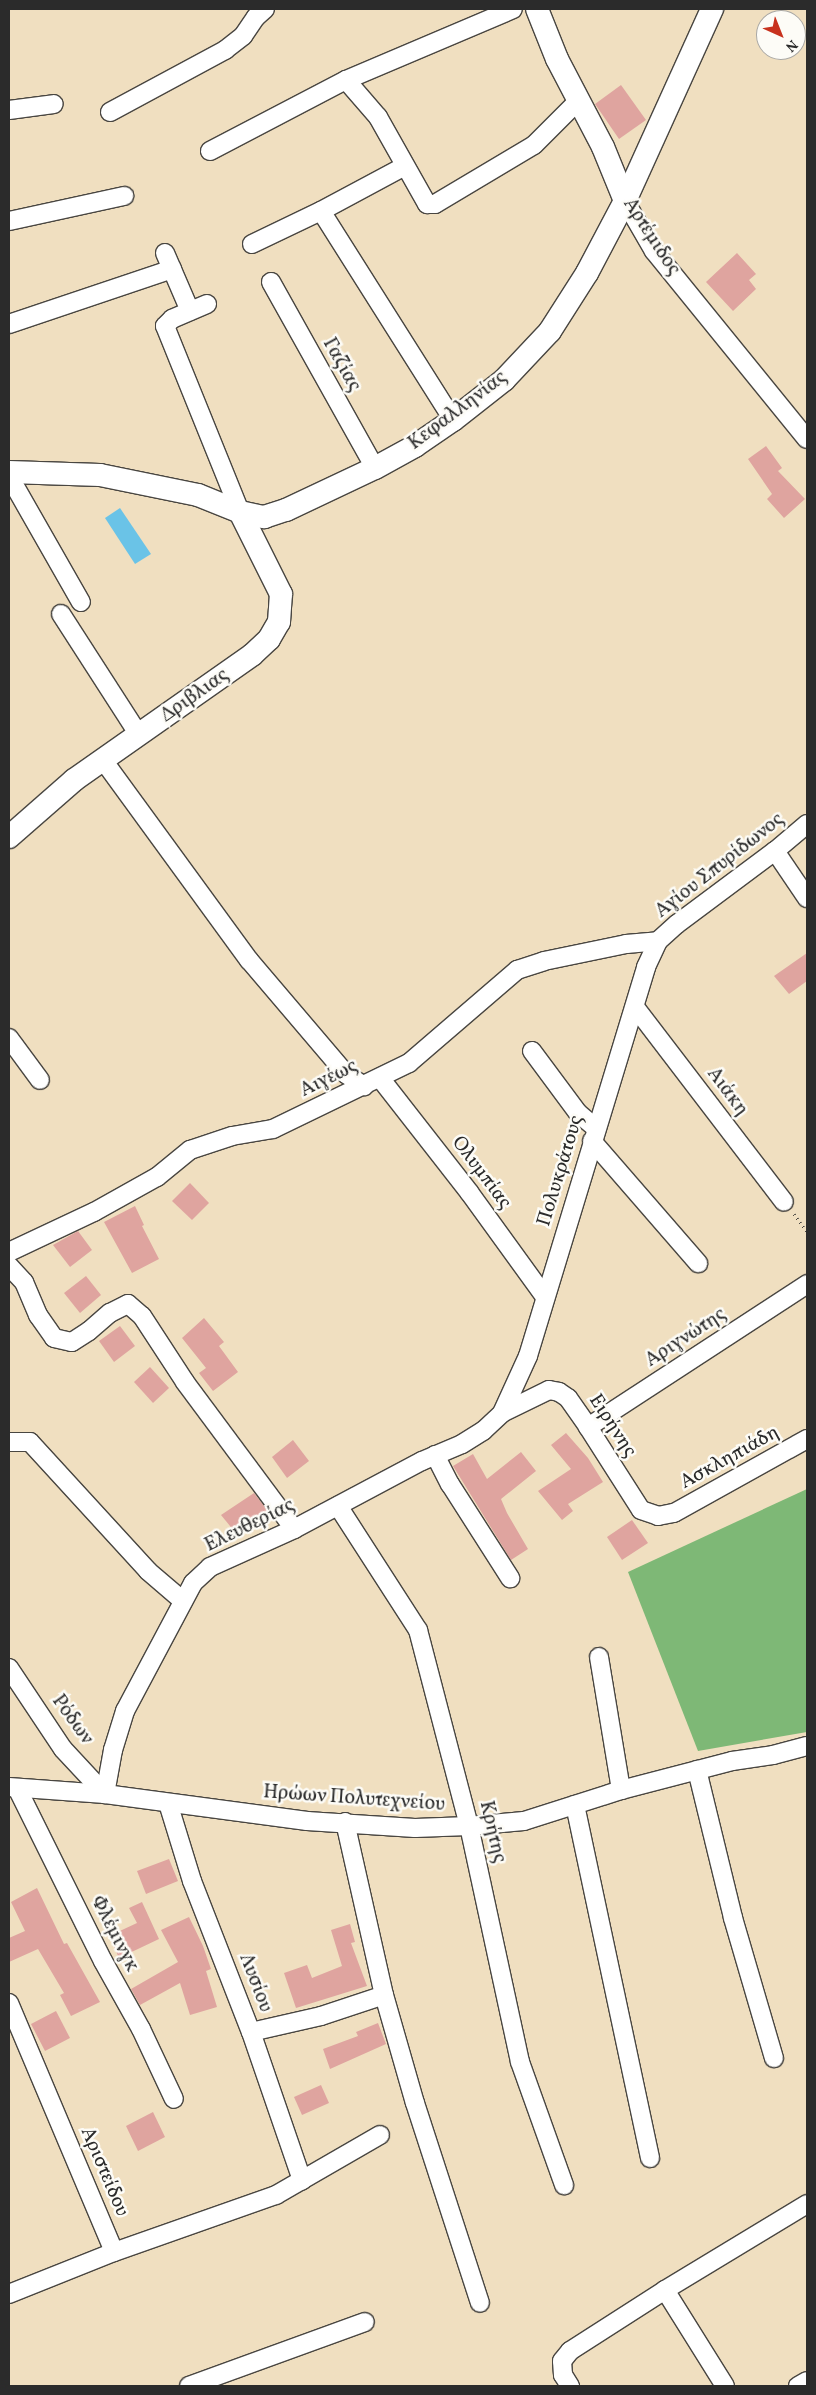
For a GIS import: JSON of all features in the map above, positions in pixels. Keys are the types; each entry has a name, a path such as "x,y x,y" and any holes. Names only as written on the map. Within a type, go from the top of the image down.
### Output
{"street":[{"path":"110,112 225,50 243,36 256,17 265,9"},
{"path":"210,151 346,80 513,9"},
{"name":"Αρτέμιδος","path":"537,9 557,59 604,147 625,201 654,251 807,439"},
{"name":"Κεφαλληνίας","path":"9,474 100,475 198,495 240,512 258,516 274,515 375,468 415,446 453,420 504,380 550,331 587,273 625,201 712,9"},
{"path":"346,80 378,117 427,204 435,204 534,145 580,100"},
{"path":"9,110 54,104"},
{"path":"252,244 321,211 405,166"},
{"path":"9,222 124,196"},
{"path":"321,211 453,420"},
{"path":"9,324 168,261 190,311"},
{"name":"Γαζίας","path":"271,282 375,468"},
{"path":"207,304 172,319 166,326 240,512"},
{"path":"9,474 81,602"},
{"name":"Δριβλιας","path":"9,837 74,780 252,656 269,639 279,622 281,594 240,512"},
{"path":"61,614 139,735"},
{"path":"103,760 249,960 346,1074 364,1086"},
{"name":"Αγίου Σπυρίδωνος","path":"658,941 677,924 776,851 807,824"},
{"path":"776,851 807,898"},
{"name":"Αιγέως","path":"9,1252 94,1212 157,1177 190,1150 232,1136 273,1129 364,1086 418,1057 517,970 544,961 617,946 658,941"},
{"name":"Πολυκράτους","path":"502,1413 528,1356 594,1134 636,1007 646,967 658,941"},
{"name":"Αιάκη","path":"636,1007 784,1202"},
{"path":"9,1038 40,1080"},
{"path":"532,1051 594,1134 698,1263"},
{"name":"Ολυμπίας","path":"380,1078 469,1192 545,1297"},
{"path":"9,1266 24,1282 38,1315 54,1338 72,1342 89,1331 110,1313 128,1304 142,1316 185,1382 294,1529"},
{"name":"Αριγνώτης","path":"588,1427 807,1284"},
{"name":"Ειρήνης","path":"502,1413 549,1390 559,1392 568,1398 641,1510 658,1516 674,1513"},
{"name":"Ελευθερίας","path":"105,1794 113,1750 125,1711 193,1582 210,1567 294,1529 469,1440 502,1413"},
{"name":"Ασκληπιάδη","path":"674,1513 807,1439"},
{"path":"9,1442 30,1442 148,1571 183,1601"},
{"path":"435,1456 450,1484 510,1578"},
{"name":"Κρήτης","path":"338,1506 418,1630 470,1826 520,2062 564,2186"},
{"path":"599,1657 621,1790"},
{"name":"Ρόδων","path":"9,1668 63,1749 105,1794"},
{"name":"Ηρώων Πολυτεχνείου","path":"13,1788 105,1794 307,1821 415,1828 470,1826 524,1820 621,1790 697,1770 807,1746"},
{"path":"697,1770 733,1918 774,2058"},
{"name":"Φλέμινγκ","path":"13,1788 103,1961 141,2029 174,2099"},
{"name":"Λυσίου","path":"168,1803 192,1881 251,2032 302,2180"},
{"path":"574,1805 650,2158"},
{"path":"345,1822 384,1996 415,2103 480,2303"},
{"path":"251,2032 320,2016 384,1996"},
{"name":"Αριστείδου","path":"9,2003 114,2252"},
{"path":"9,2294 114,2252 251,2206 276,2195 380,2135"},
{"path":"570,2386 563,2375 562,2361 570,2351 665,2290 807,2204"},
{"path":"665,2290 724,2386"},
{"path":"189,2386 364,2322"},
{"path":"798,2386 807,2381"}],"green space":[{"path":"807,1489 807,1732 698,1751 628,1572"}],"water":[{"path":"120,508 151,554 135,564 105,518"}],"building":[{"path":"621,85 646,120 619,139 595,104"},
{"path":"737,253 756,274 749,280 756,289 733,311 706,282"},
{"path":"766,446 782,468 778,471 805,499 784,518 767,499 772,494 748,459"},
{"path":"807,953 807,981 789,994 774,976"},
{"path":"190,1183 209,1203 192,1220 172,1201"},
{"path":"135,1206 144,1225 142,1226 159,1259 132,1273 104,1222"},
{"path":"78,1231 92,1250 70,1267 53,1245"},
{"path":"86,1276 101,1295 80,1313 64,1293"},
{"path":"204,1318 224,1342 219,1346 238,1372 213,1391 199,1373 206,1368 182,1338"},
{"path":"120,1326 135,1346 114,1362 99,1341"},
{"path":"150,1367 169,1388 153,1403 134,1382"},
{"path":"566,1433 588,1458 603,1482 568,1504 573,1511 562,1520 538,1491 571,1469 551,1445"},
{"path":"293,1440 309,1461 287,1478 272,1457"},
{"path":"521,1452 536,1471 501,1499 528,1549 511,1560 453,1466 473,1454 487,1479"},
{"path":"254,1493 271,1515 239,1537 221,1515"},
{"path":"632,1520 648,1543 622,1560 607,1537"},
{"path":"169,1859 178,1881 146,1894 137,1871"},
{"path":"37,1888 64,1944 67,1943 100,2002 71,2016 60,1995 64,1993 38,1949 9,1962 9,1938 25,1931 11,1902"},
{"path":"142,1902 159,1939 119,1958 109,1936 137,1923 129,1908"},
{"path":"189,1917 203,1946 211,1969 206,1971 217,2007 190,2015 180,1983 140,2005 131,1989 178,1962 161,1930"},
{"path":"350,1924 355,1942 351,1943 367,1986 296,2008 284,1973 307,1965 312,1978 342,1966 331,1930"},
{"path":"56,2011 70,2038 45,2051 31,2024"},
{"path":"378,2023 386,2044 330,2069 323,2049 358,2036 356,2032"},
{"path":"321,2085 329,2103 302,2115 294,2097"},
{"path":"153,2112 165,2137 138,2151 126,2126"}]}
